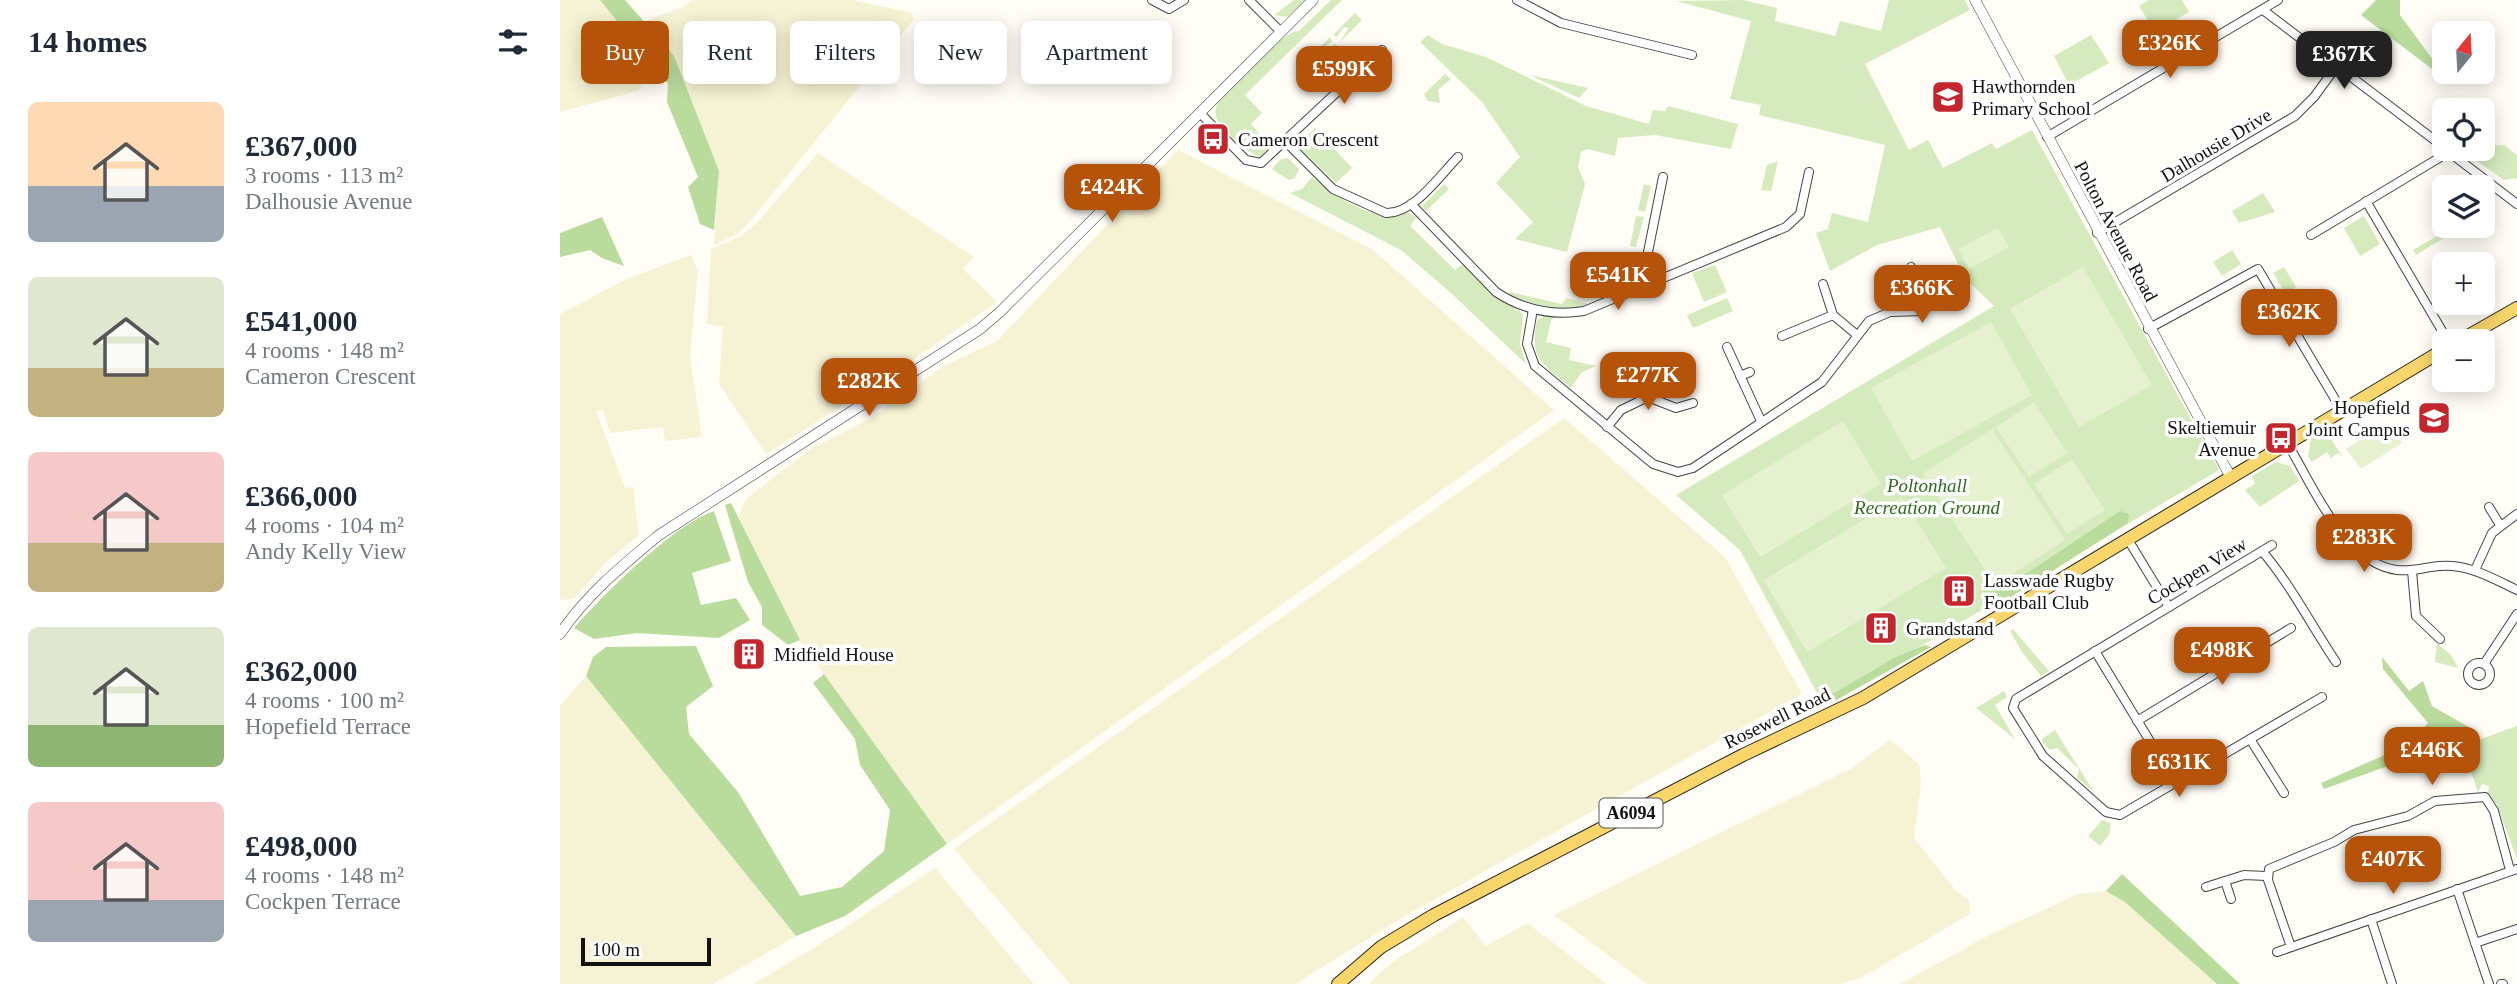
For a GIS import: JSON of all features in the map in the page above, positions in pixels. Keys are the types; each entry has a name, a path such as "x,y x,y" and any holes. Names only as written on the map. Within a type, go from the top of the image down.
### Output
{"main road":[{"path":"2480,329 2517,308"},
{"name":"A6094","path":"2230,476 2432,357"},
{"name":"Rosewell Road","path":"1338,984 1381,947 1434,915 1743,755 1863,698 2230,476"}],"street":[{"path":"1152,0 1169,9 1184,0"},
{"path":"1249,0 1281,32"},
{"path":"560,634 599,589 659,535 990,321 1313,0"},
{"path":"1517,0 1561,23 1692,55"},
{"name":"Polton Avenue Road","path":"1975,0 2148,329 2230,476"},
{"path":"2047,137 2278,0"},
{"path":"2263,10 2432,139"},
{"path":"1200,113 1251,163 1265,161 1382,50"},
{"name":"Dalhousie Drive","path":"2097,233 2295,116 2314,97 2336,67"},
{"path":"1286,142 1326,183 1347,198 1386,213 1394,213 1411,204 1458,157"},
{"path":"2311,235 2432,158"},
{"path":"2461,161 2517,204"},
{"path":"1411,204 1496,292 1533,309 1559,314 1584,311 1786,227 1800,214 1809,172"},
{"path":"1657,279 1648,252 1663,177"},
{"path":"2366,201 2441,329"},
{"path":"1533,309 1527,344 1531,359 1653,464 1678,472 1693,468 1822,383 1869,321 1890,312 1921,311 1923,294 1911,267"},
{"path":"2148,329 2258,269 2342,411"},
{"path":"1823,284 1833,315 1857,335"},
{"path":"1782,336 1833,315"},
{"path":"1727,347 1761,421"},
{"path":"1634,365 1648,397 1676,408 1693,403"},
{"path":"1740,376 1750,372"},
{"path":"1607,427 1620,410 1648,397"},
{"path":"2287,443 2352,547 2381,566 2412,571 2440,566 2475,570 2517,590"},
{"path":"2489,507 2500,525"},
{"path":"2475,570 2482,550 2500,525 2517,514"},
{"path":"2127,538 2169,607"},
{"name":"Cockpen View","path":"2176,784 2130,812 2115,815 2106,811 2043,756 2013,708 2013,703 2272,545"},
{"path":"2262,551 2287,579 2301,610 2336,662"},
{"path":"2412,571 2416,616 2440,639"},
{"path":"2484,664 2517,614"},
{"path":"2137,721 2291,628"},
{"path":"2095,651 2176,784 2322,696"},
{"path":"2249,739 2284,793"},
{"path":"2266,876 2274,866 2334,842 2354,830 2409,816 2422,805 2435,801 2466,800 2479,796 2490,800 2514,869 2277,952"},
{"path":"2206,887 2244,875 2266,876"},
{"path":"2266,876 2291,947"},
{"path":"2225,881 2231,899"},
{"path":"2457,889 2488,984"},
{"path":"2371,919 2392,984"},
{"path":"2475,943 2517,929"}],"shaded area":[{"path":"560,0 600,0 617,21 581,21 581,84 642,84 638,91 560,112"},
{"path":"693,0 852,0 912,13 914,19 900,36 900,21 790,21 790,84 861,84 748,224 737,234 714,245 719,171 669,73 669,21 646,21 683,7"},
{"path":"1178,150 1372,249 1554,410 947,844 800,641 739,524 741,509 747,498 812,448 871,418 942,367 998,340"},
{"path":"818,153 974,257 963,269 997,302 885,379 766,454 719,384 723,327 707,324 711,249 739,237 754,226"},
{"path":"691,255 698,270 690,355 702,437 665,441 663,427 610,433 603,410 596,411 625,488 633,487 639,535 605,563 574,599 560,600 560,314 629,278"},
{"path":"1564,418 1725,557 1802,694 1405,916 1295,984 1070,984 954,849"},
{"path":"586,676 796,936 713,984 560,984 560,706"},
{"path":"1890,740 1919,764 1921,783 1914,838 1956,891 1969,900 1970,914 1861,978 1839,984 1647,984 1554,915 1852,768"},
{"path":"935,868 1034,984 753,984 822,943"},
{"path":"2106,891 2125,901 2217,984 1900,984 1991,934 2078,894"},
{"path":"1463,917 1486,946 1527,923 1607,984 1369,984 1390,964"}],"green space":[{"path":"600,0 625,0 643,21 617,21"},
{"path":"1294,0 1306,0 1287,17 1274,15"},
{"path":"1331,0 1342,0 1245,95 1262,113 1251,124 1270,146 1263,157 1251,153 1220,124 1216,115 1218,102 1269,49 1291,33 1299,31"},
{"name":"Poltonhall Recreation Ground","path":"1743,0 1777,8 1775,21 1835,36 1840,21 1881,31 1889,0 1965,0 1970,10 1865,64 1909,150 1928,140 1943,168 1992,143 1996,149 2032,130 2219,470 1823,704 1740,550 1676,495 1994,306 1965,278 1940,227 1877,245 1830,271 1816,233 1828,229 1832,213 1868,222 1885,145 1759,115 1761,105 1730,99 1751,21 1676,1"},
{"path":"2149,0 2182,0 2189,12 2155,32 2139,6"},
{"path":"2376,0 2400,0 2400,15 2432,58 2432,69 2361,15"},
{"path":"1355,13 1362,20 1339,43 1349,28 1344,27 1337,37 1333,35"},
{"path":"1428,35 1442,44 1486,57 1586,106 1649,124 1653,110 1665,111 1668,106 1738,124 1731,149 1655,135 1618,138 1615,156 1588,149 1581,152 1578,167 1585,184 1567,252 1515,239 1533,222 1496,183 1520,157 1482,102 1420,42"},
{"path":"2091,35 2109,63 2069,85 2054,56"},
{"path":"1330,37 1332,42 1322,48 1319,57 1327,55 1334,44 1340,47 1317,69 1308,59"},
{"path":"669,50 674,56 719,171 714,230 700,224 688,187 698,177 667,102"},
{"path":"1445,74 1451,79 1438,90 1440,103 1428,101 1424,94"},
{"path":"1530,75 1588,88 1579,98"},
{"path":"1315,128 1352,168 1336,183 1298,147"},
{"path":"2504,145 2517,155 2517,178 2504,180 2477,161 2495,161 2495,146"},
{"path":"1288,158 1299,169 1295,178 1289,180 1272,169 1281,159"},
{"path":"1778,161 1771,191 1761,190 1767,165"},
{"path":"1312,177 1344,200 1368,211 1394,215 1407,212 1417,217 1410,226 1455,270 1461,265 1467,266 1501,299 1523,314 1520,344 1526,364 1401,250 1290,193 1302,189"},
{"path":"1444,184 1449,189 1426,211 1422,206"},
{"path":"1644,184 1651,186 1645,212 1638,210"},
{"path":"2263,193 2275,212 2239,223 2232,211"},
{"path":"1636,216 1644,217 1636,247 1630,246"},
{"path":"2364,216 2380,244 2360,256 2344,228"},
{"path":"602,217 624,266 602,258 590,250 560,257 560,233"},
{"path":"1998,228 2009,247 1969,269 1958,249"},
{"path":"2433,238 2443,238 2416,255 2413,250"},
{"path":"2232,250 2241,264 2222,276 2213,262"},
{"path":"1715,265 1727,292 1704,302 1692,273"},
{"path":"2083,267 2152,385 2079,427 2010,309"},
{"path":"2284,267 2296,287 2286,294 2273,273"},
{"path":"1510,292 1562,304 1566,298 1588,304 1569,309 1548,308 1519,299 1510,295"},
{"path":"1727,298 1733,311 1693,328 1687,315"},
{"path":"1548,315 1552,317 1546,342 1571,348 1569,360 1596,366 1582,372 1571,388 1540,360 1537,353 1537,320"},
{"path":"1991,322 2032,395 1912,461 1871,388"},
{"path":"2034,402 2067,453 2029,477 1996,427"},
{"path":"1843,421 1881,484 1760,557 1722,495"},
{"path":"2387,423 2402,443 2361,469 2346,449"},
{"path":"1992,429 2065,540 1995,585 1922,474"},
{"path":"2326,432 2343,457 2338,453 2331,458 2327,452 2312,462 2308,456 2311,439"},
{"path":"2072,459 2105,510 2067,534 2034,484"},
{"path":"2276,462 2290,466 2299,481 2260,507 2245,490 2255,484 2252,476"},
{"path":"1902,497 1946,568 1807,652 1764,580"},
{"path":"731,503 800,640 788,645 762,625 762,607 748,582 725,505"},
{"path":"714,511 731,561 692,573 701,605 736,598 750,620 719,638 637,633 594,639 574,628 620,580 660,545 698,518"},
{"path":"2120,511 2129,514 2128,523 1996,607 1985,605 1983,587 1987,584 2000,591"},
{"path":"2013,629 2049,671 2041,676 2022,652 2010,631"},
{"path":"2437,643 2451,655 2458,668 2435,662"},
{"path":"1925,645 1931,647 1831,703 1826,698 1894,658"},
{"path":"696,646 713,686 686,707 689,734 738,792 800,896 842,887 884,851 890,810 860,765 855,739 813,683 824,674 947,844 845,916 796,936 586,676 593,657 606,647"},
{"path":"2382,657 2409,691 2423,681 2432,706 2479,733 2324,789 2321,783 2405,746 2428,723 2383,669"},
{"path":"2004,691 2007,697 1995,705 2015,739 1976,708"},
{"path":"2517,726 2517,859 2497,805 2488,793 2489,786 2482,784 2478,792 2468,763 2459,755 2461,746"},
{"path":"2055,730 2094,792 2077,778 2079,769 2057,748 2050,750 2042,742 2042,739"},
{"path":"2102,820 2111,824 2109,835 2100,846 2088,836"},
{"path":"2122,874 2240,984 2217,984 2125,902 2106,891"}],"place":[{"name":"Hawthornden Primary School","path":"1948,97"},
{"name":"Cameron Crescent","path":"1213,139"},
{"name":"Hopefield Joint Campus","path":"2434,418"},
{"name":"Skeltiemuir Avenue","path":"2281,438"},
{"name":"Lasswade Rugby Football Club","path":"1959,591"},
{"name":"Grandstand","path":"1881,628"},
{"name":"Midfield House","path":"749,654"}]}
